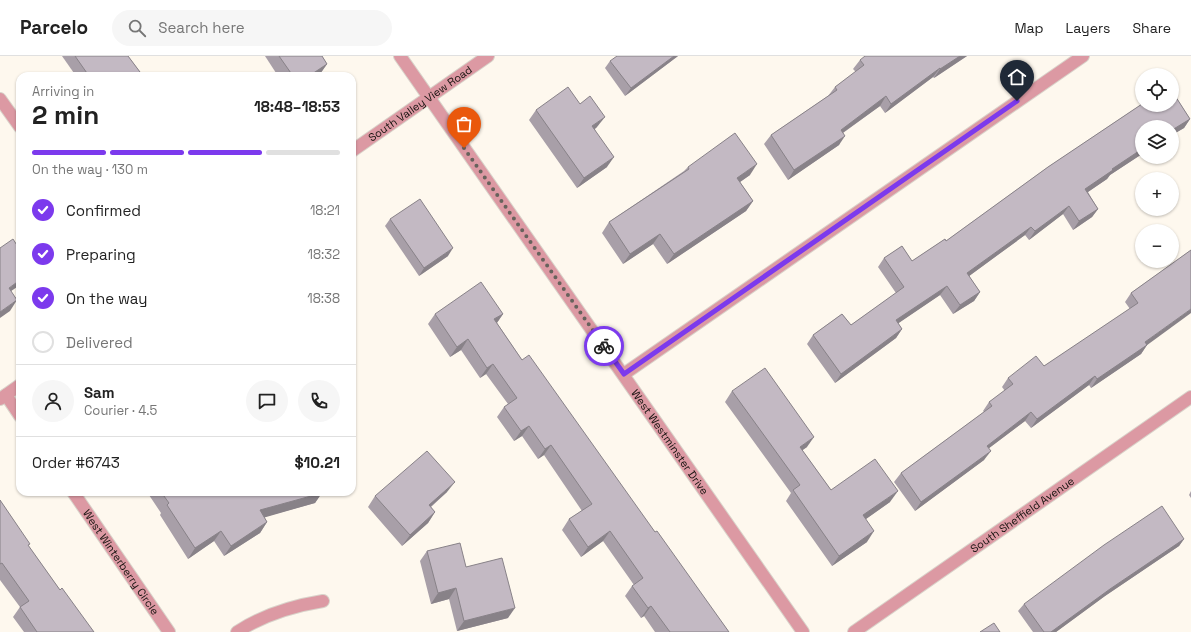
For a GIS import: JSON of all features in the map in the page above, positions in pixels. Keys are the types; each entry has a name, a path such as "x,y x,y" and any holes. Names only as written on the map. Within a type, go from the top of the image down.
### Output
{"street":[{"name":"West Westminster Drive","path":"400,56 624,374 803,632"},
{"name":"South Valley View Road","path":"356,148 488,56"},
{"path":"624,374 1083,56"},
{"path":"0,99 16,121"},
{"path":"16,388 3,397 16,412"},
{"name":"South Sheffield Avenue","path":"854,632 1191,397"},
{"name":"West Winterberry Circle","path":"75,496 169,632"},
{"path":"237,632 278,611 296,605 323,601"}],"building":[{"path":"75,56 128,56 140,72 86,72"},
{"path":"279,56 322,56 327,64 315,72 290,72"},
{"path":"617,56 674,56 631,88 610,61"},
{"path":"865,56 960,56 940,68 891,104 886,96 841,130 845,136 794,170 771,135 837,90 835,87 864,65 860,60"},
{"path":"568,87 580,104 590,96 605,117 592,126 614,157 584,178 536,110"},
{"path":"1179,102 1190,119 1179,126 1179,120 1135,120 1135,154 1085,189 1098,209 1079,221 1069,206 1035,231 1031,227 967,273 980,292 960,305 947,286 896,320 902,329 841,374 813,335 842,314 851,325 904,287 884,258 902,246 912,261 945,239 946,241 1048,167 1135,109 1135,112 1179,112"},
{"path":"735,133 757,164 737,178 753,201 674,254 660,234 630,254 609,222 689,169 688,167"},
{"path":"420,199 453,248 424,268 390,219"},
{"path":"13,239 16,244 16,283 9,288 16,301 0,312 0,248"},
{"path":"1191,250 1191,309 1145,342 1147,345 1097,379 1095,376 1037,419 1031,412 987,446 991,451 921,502 901,473 992,406 989,402 1013,384 1008,378 1036,356 1044,366 1138,303 1131,293 1166,268 1179,268 1179,259"},
{"path":"481,282 503,314 494,319 522,360 529,355 655,532 657,531 729,632 670,632 651,606 648,608 632,586 643,578 610,531 588,547 569,519 592,504 551,445 545,449 529,426 521,431 504,407 517,398 493,364 487,368 468,339 457,347 435,314"},
{"path":"765,368 814,437 800,447 831,490 875,459 898,491 863,515 874,531 839,556 793,490 800,485 732,391"},
{"path":"427,451 455,482 429,505 435,512 410,535 375,496"},
{"path":"164,496 311,496 260,510 267,522 231,546 221,531 195,548 167,505 169,503"},
{"path":"0,500 30,544 28,545 60,590 62,588 94,632 37,632 20,607 29,601 2,563 0,564"},
{"path":"1162,506 1184,539 1110,589 1051,632 1044,632 1024,604 1104,545"},
{"path":"460,543 466,567 502,558 515,608 464,621 456,588 438,593 427,551"},
{"path":"994,623 1000,632 980,632"}],"way so far":[{"path":"464,148 604,346"}],"route":[{"path":"604,346 624,374 1017,101"}]}
